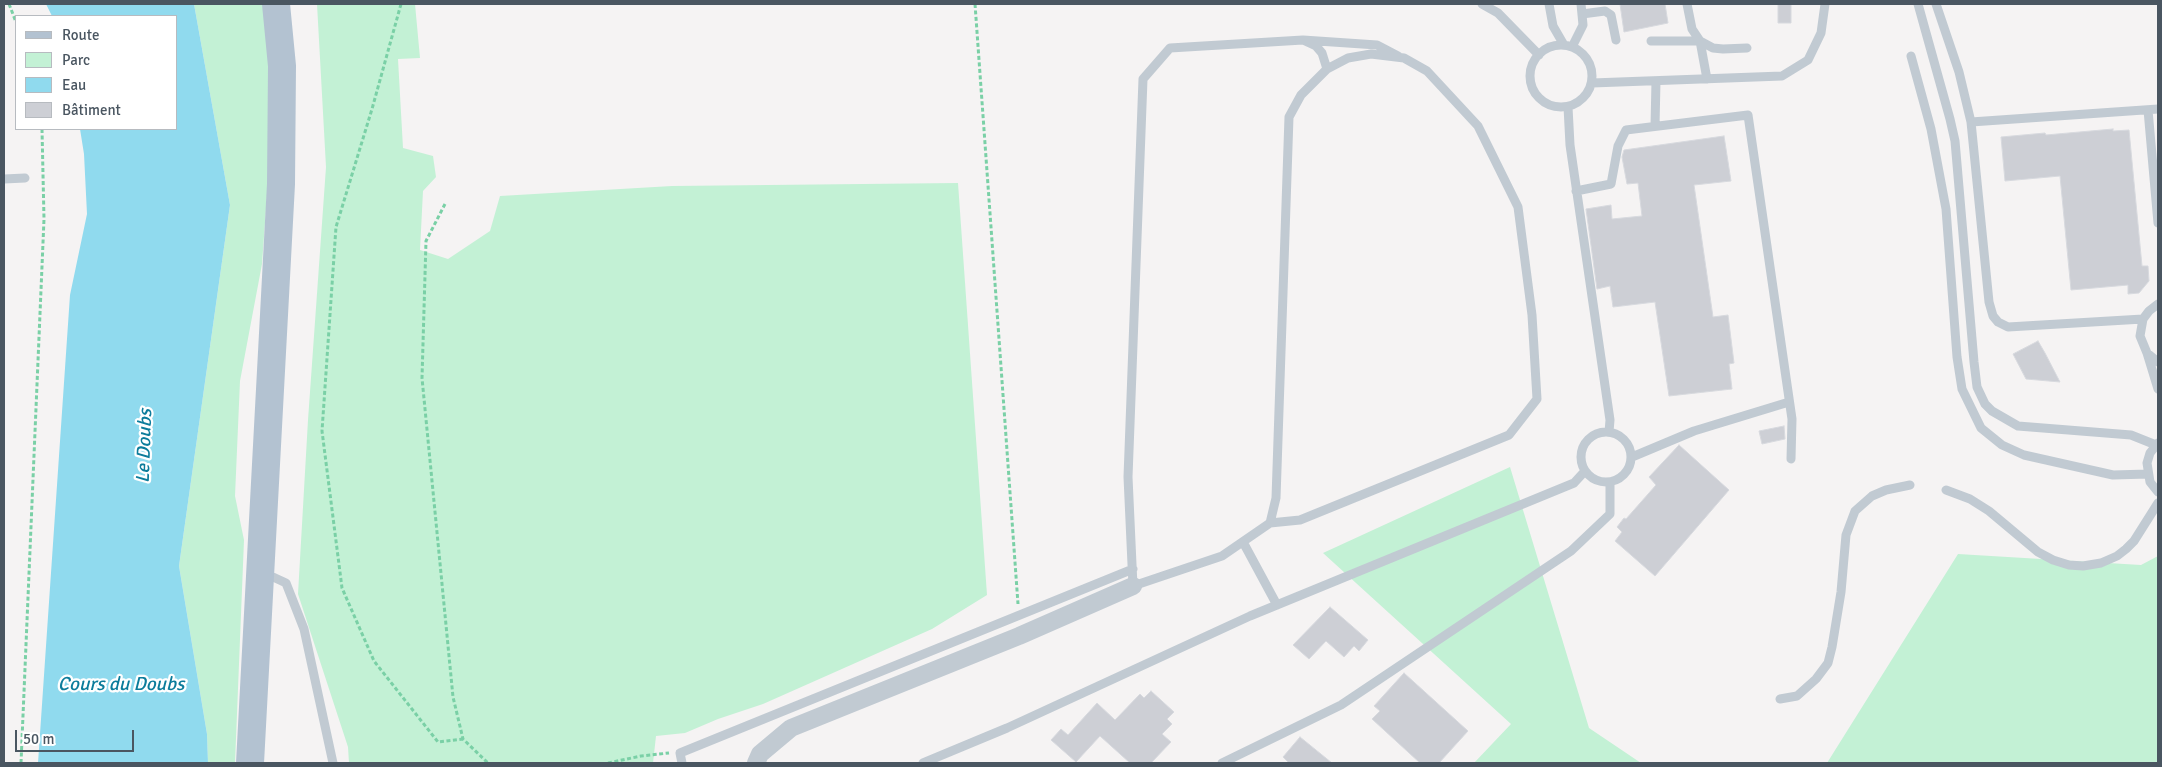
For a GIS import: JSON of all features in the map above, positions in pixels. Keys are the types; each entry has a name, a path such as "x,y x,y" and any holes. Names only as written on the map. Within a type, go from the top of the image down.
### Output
{"main road":[{"path":"250,763 281,184 282,66 276,4"},
{"path":"265,763 295,158 294,39 290,4"}],"street":[{"path":"756,763 760,754 791,728 1019,636 1133,578"}],"lane":[{"path":"1482,4 1498,14 1539,55"},
{"path":"1549,4 1553,26 1568,46 1586,58 1590,66 1592,83 1583,98 1568,106 1558,107 1541,99 1535,92 1531,82 1531,73 1539,55 1546,50 1568,46 1583,25 1582,4"},
{"path":"1687,4 1692,29 1700,41 1707,79"},
{"path":"1592,83 1782,76 1808,60 1821,32 1825,4"},
{"path":"1918,4 1955,141 1977,388 1985,404 1992,411 2018,426 2131,435 2157,444 2150,453 2147,464 2150,482 2158,492"},
{"path":"1936,4 1959,72 1971,122 1989,302 1993,316 1998,322 2008,327 2144,318"},
{"path":"1582,14 1605,11 1611,14 1616,40"},
{"path":"682,763 680,753 1019,614 1133,578 1222,556 1270,523 1300,520 1509,435 1537,399 1532,315 1518,207 1478,126 1427,71 1404,58 1377,45 1303,40 1170,48 1143,79 1128,477 1133,578"},
{"path":"1303,40 1316,46 1322,54 1326,68"},
{"path":"1651,42 1700,41 1713,48 1747,48"},
{"path":"1270,523 1276,498 1289,117 1301,95 1326,68 1348,58 1371,54 1404,58"},
{"path":"1911,56 1943,186 1962,389 1973,415 1981,428 1991,438 2002,446 2024,454 2113,475 2148,474"},
{"path":"1655,126 1656,81"},
{"path":"1568,106 1570,145 1610,420 1609,432"},
{"path":"1971,122 2158,109"},
{"path":"2148,110 2158,223"},
{"path":"1576,191 1611,184 1618,146 1626,130 1748,115 1792,418 1790,459"},
{"path":"4,178 26,178"},
{"path":"2158,304 2144,318 2140,336 2158,389"},
{"path":"2147,353 2158,362"},
{"path":"1632,457 1694,431 1789,402"},
{"path":"1609,432 1622,437 1631,450 1632,457 1628,471 1617,480 1610,482 1596,480 1585,471 1581,456 1587,441 1593,436 1609,432"},
{"path":"923,763 1007,728 1277,605 1574,483 1585,471"},
{"path":"1222,763 1341,704 1571,551 1610,514 1610,482"},
{"path":"1780,699 1797,696 1816,679 1828,662 1841,592 1846,535 1855,511 1872,496 1886,490 1910,485"},
{"path":"1946,490 1970,499 1989,511 2038,552 2061,562 2083,566 2101,563 2117,556 2126,549 2134,541 2158,503"},
{"path":"1243,542 1277,605"},
{"path":"273,577 286,583 304,629 333,763"}],"path":[{"path":"9,4 15,19"},
{"path":"401,4 372,109 336,227 322,430 342,588 374,661 438,742 463,738"},
{"path":"975,4 1019,614"},
{"path":"21,763 44,219 42,130"},
{"path":"445,204 426,241 422,378 454,697 463,738 488,763"},
{"path":"608,763 641,756 680,753"}],"green space":[{"path":"194,4 266,4 270,90 269,168 262,264 240,381 235,496 244,540 235,763 208,763 207,734 179,566 230,205"},
{"path":"317,4 415,4 420,58 398,59 403,148 433,156 436,177 423,191 420,250 448,259 490,231 500,196 672,186 958,183 987,595 932,629 763,704 718,719 685,733 656,736 653,763 349,763 348,747 298,594 326,167"},
{"path":"1510,467 1589,728 1641,763 1474,763 1511,724 1323,553"},
{"path":"1958,554 2141,565 2158,556 2158,763 1827,763"}],"water":[{"name":"Cours du Doubs","path":"46,4 194,4 230,205 179,566 207,734 208,763 38,763 70,295 87,214 84,154 80,130 178,130 178,15 52,15"}],"building":[{"path":"1620,4 1665,4 1668,23 1624,32"},
{"path":"1778,4 1791,4 1791,23 1778,23"},
{"path":"2113,129 2113,131 2129,130 2142,266 2148,266 2149,281 2139,293 2128,294 2128,285 2071,290 2060,176 2005,181 2001,137"},
{"path":"1724,136 1731,181 1694,185 1713,317 1728,315 1734,363 1729,364 1732,389 1669,396 1655,302 1613,307 1610,286 1597,289 1586,209 1611,205 1612,219 1642,216 1638,183 1627,184 1622,157 1624,150"},
{"path":"2038,341 2060,382 2026,379 2013,354"},
{"path":"1784,426 1785,439 1762,444 1759,431"},
{"path":"1679,445 1729,490 1655,576 1615,541 1622,532 1617,527 1656,485 1649,477"},
{"path":"1330,607 1368,640 1359,651 1354,646 1344,657 1326,641 1309,659 1293,645"},
{"path":"1404,673 1468,731 1439,763 1420,763 1372,719 1380,711 1374,706"},
{"path":"1151,691 1174,712 1167,719 1172,724 1162,734 1171,742 1151,763 1130,763 1100,736 1076,762 1051,740 1061,729 1068,735 1097,703 1115,720 1140,694 1144,698"},
{"path":"1300,737 1332,763 1289,763 1283,757"}],"water label":[{"name":"Le Doubs","path":"145,446"}]}
